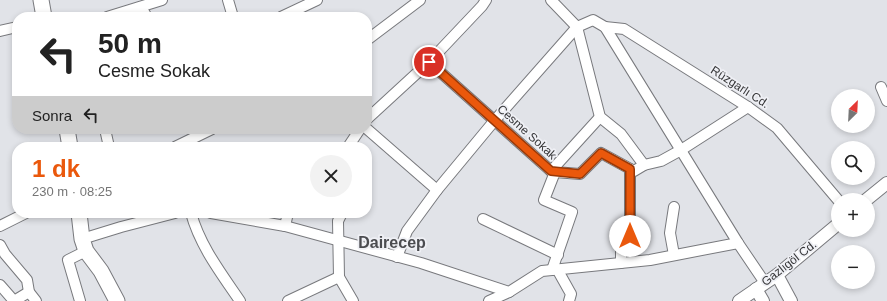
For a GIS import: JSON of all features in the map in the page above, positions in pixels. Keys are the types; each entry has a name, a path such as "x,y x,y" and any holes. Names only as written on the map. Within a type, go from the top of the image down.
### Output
{"main road":[{"path":"41,0 43,12"},
{"path":"80,218 84,245 101,271 117,301"}],"street":[{"path":"122,12 162,0"},
{"path":"228,0 232,12"},
{"path":"292,12 317,0"},
{"path":"372,36 420,0"},
{"path":"372,114 429,62 486,0"},
{"path":"551,0 577,27 600,117 621,134 644,165"},
{"name":"Rüzgarlı Cd.","path":"577,27 593,20 606,27 624,29 748,107 777,128 832,193"},
{"path":"397,257 407,231 437,190 495,120 577,27"},
{"path":"606,27 738,243 760,286 763,301"},
{"path":"0,31 12,28"},
{"name":"Cesme Sokak","path":"429,62 553,171 580,174 601,153 630,169"},
{"path":"881,87 887,102"},
{"path":"621,263 621,244 630,236 630,169 634,171 644,165 662,161 748,107"},
{"path":"569,301 571,294 555,269 572,212 544,200 553,171 600,117"},
{"path":"372,133 437,190"},
{"path":"183,142 197,134"},
{"path":"875,193 887,183"},
{"path":"674,207 670,233 674,256"},
{"path":"0,226 16,218"},
{"path":"80,301 68,260 84,245 121,227 156,218"},
{"path":"192,218 194,226 203,245 240,301"},
{"path":"239,218 285,226 338,240 509,292"},
{"path":"285,226 287,218"},
{"path":"339,218 339,277 353,301"},
{"path":"483,219 558,255"},
{"name":"Gazlıgöl Cd.","path":"739,301 777,275 831,230"},
{"path":"489,301 509,292 542,271 650,260 738,243"},
{"path":"0,244 5,254 27,280 29,292 36,301"},
{"path":"777,275 791,301"},
{"path":"288,301 339,277"},
{"path":"0,286 14,301 29,292"}],"district":[{"name":"Dairecep","path":"392,242"}],"route":[{"path":"429,62 551,171 580,174 601,153 630,169 630,236"}]}
